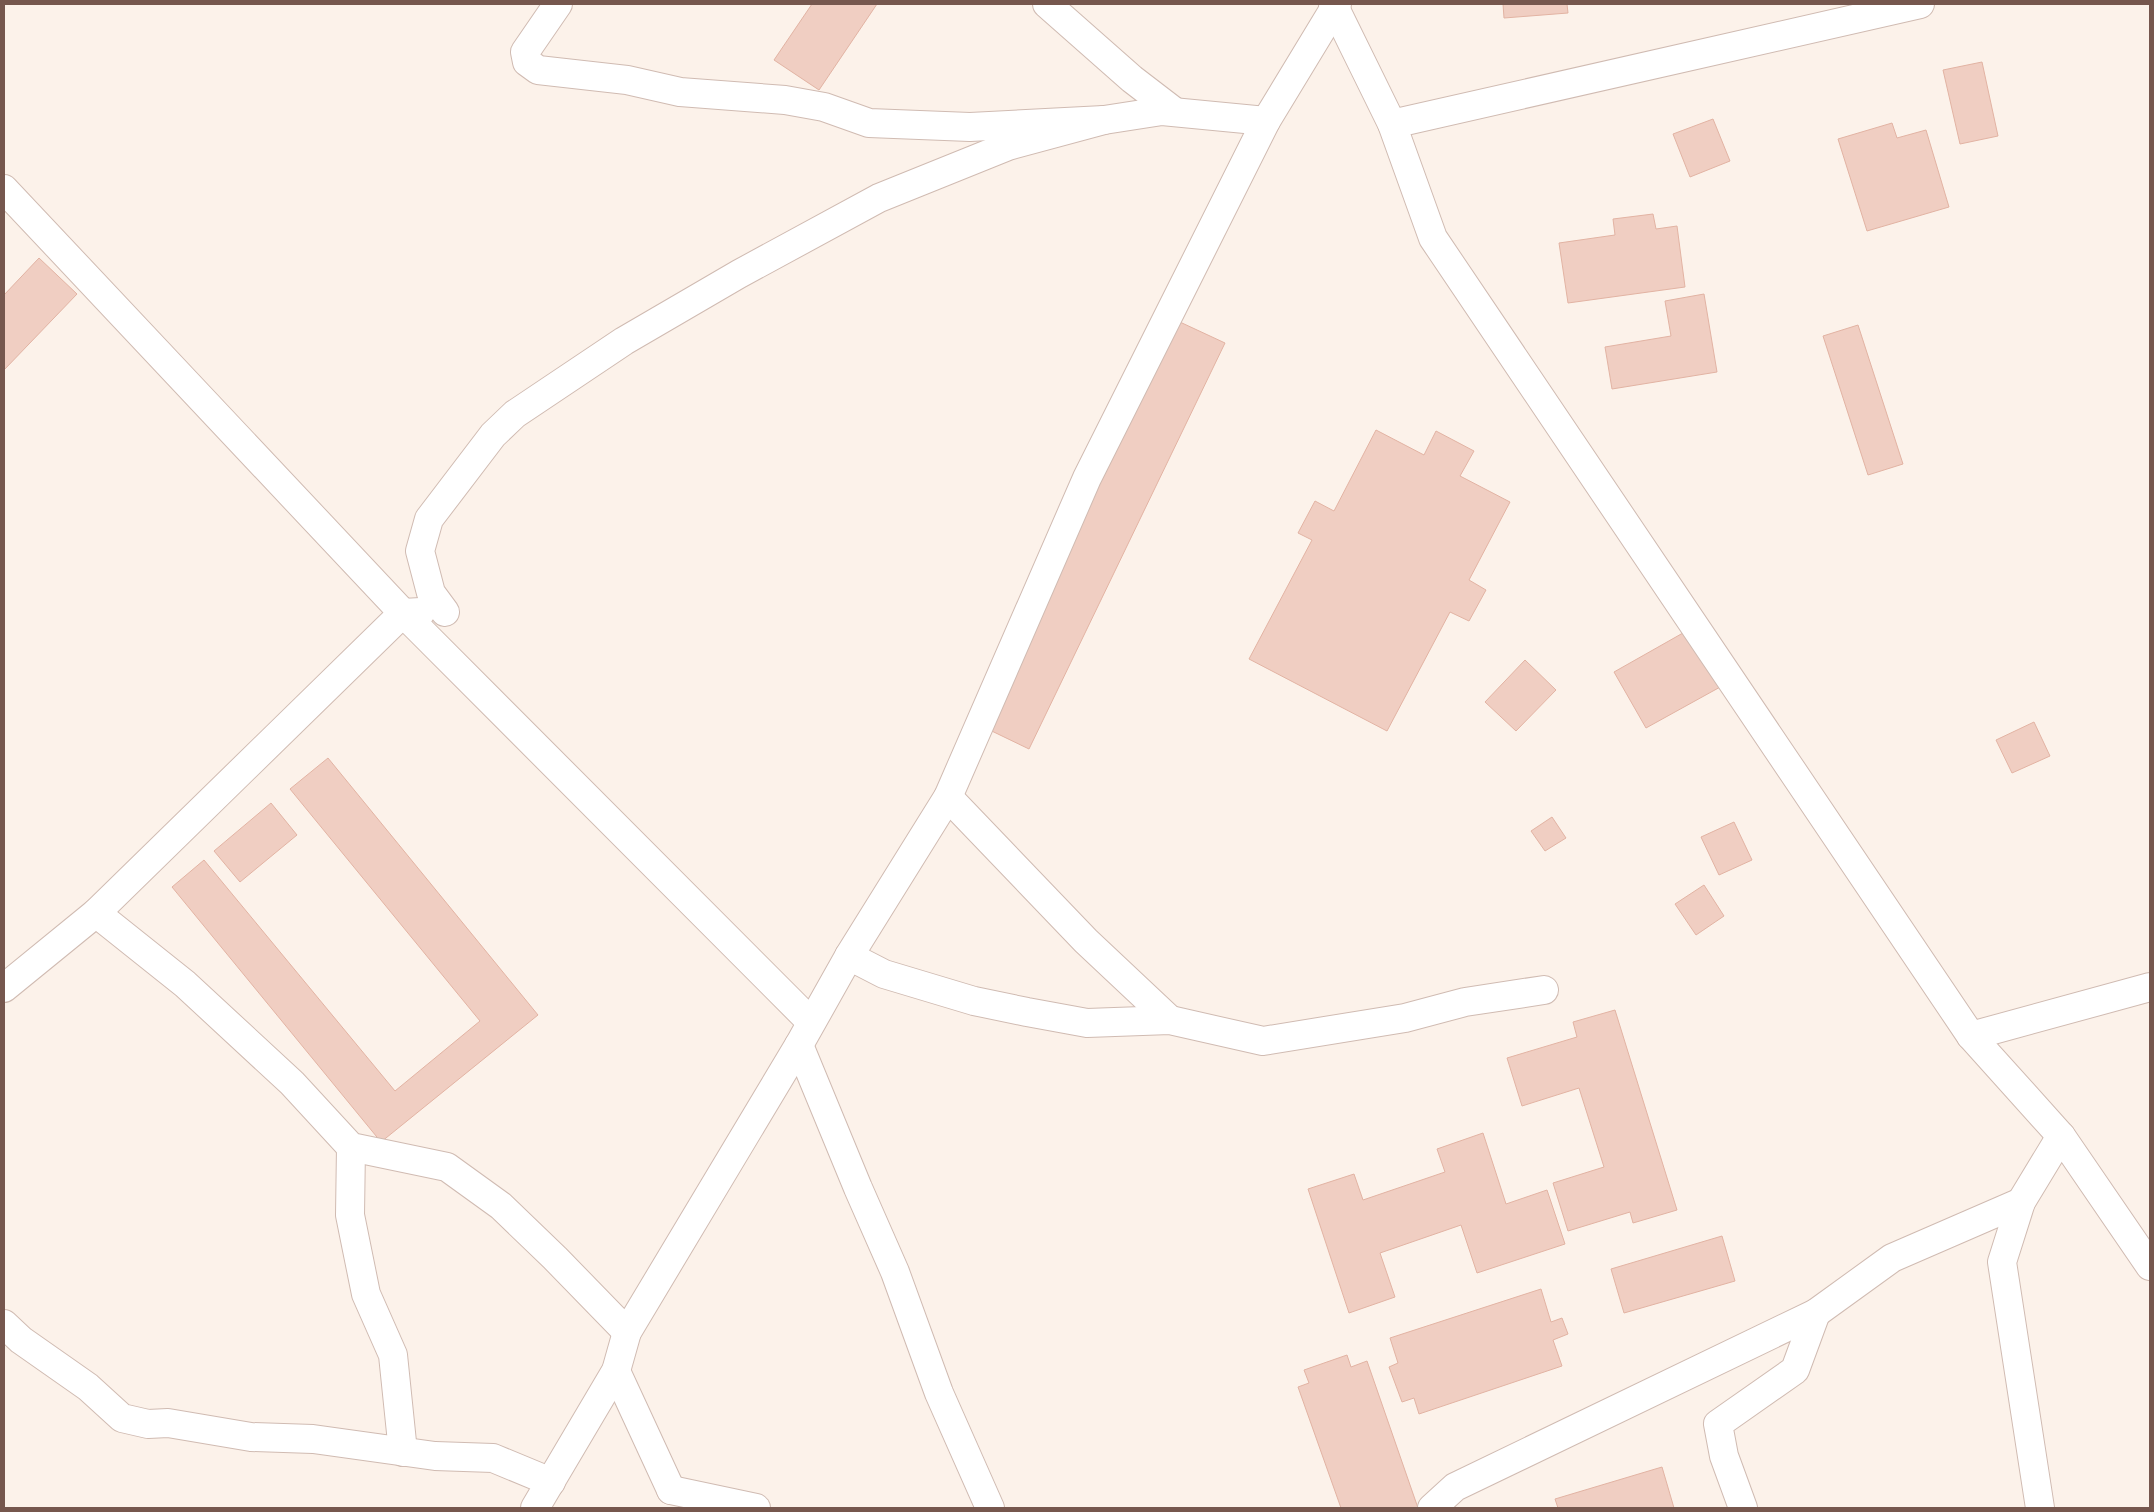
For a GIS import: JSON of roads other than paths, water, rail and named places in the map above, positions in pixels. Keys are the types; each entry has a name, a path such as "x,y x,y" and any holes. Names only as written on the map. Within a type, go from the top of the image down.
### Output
{"street":[{"path":"558,4 525,52 526,62 538,70 627,80 680,92 785,100 824,107 869,123 970,127 1104,120 1162,111 1266,121"},
{"path":"1047,4 1132,79 1174,112"},
{"path":"1392,124 1920,4"},
{"path":"1335,5 1392,124 1433,238 1971,1036 2061,1136 2150,1266"},
{"path":"536,1508 616,1371 627,1332 805,1034 849,956 948,797 1087,478 1266,121 1335,5"},
{"path":"4,988 96,914 402,612 446,612 431,593 420,551 430,519 493,435 515,414 624,342 739,274 879,198 1008,146 1104,120"},
{"path":"4,189 402,612 805,1034 858,1188 895,1272 939,1393 990,1508"},
{"path":"948,797 1086,941 1170,1020"},
{"path":"96,914 185,984 292,1083 352,1147 447,1166 501,1206 627,1332"},
{"path":"849,956 884,974 974,1001 1027,1012 1087,1023 1170,1020 1264,1041 1405,1018 1465,1002 1544,990"},
{"path":"1971,1036 2150,987"},
{"path":"2040,1508 2002,1262 2022,1202 2061,1136"},
{"path":"352,1147 350,1215 366,1294 393,1355 403,1452"},
{"path":"1432,1508 1455,1487 1816,1313 1892,1258 2022,1202"},
{"path":"1743,1508 1724,1456 1718,1424 1795,1370 1816,1313"},
{"path":"4,1324 21,1340 88,1387 122,1418 148,1424 168,1423 251,1437 313,1439 403,1452 492,1458 551,1482"},
{"path":"616,1371 666,1499 756,1508"}]}
